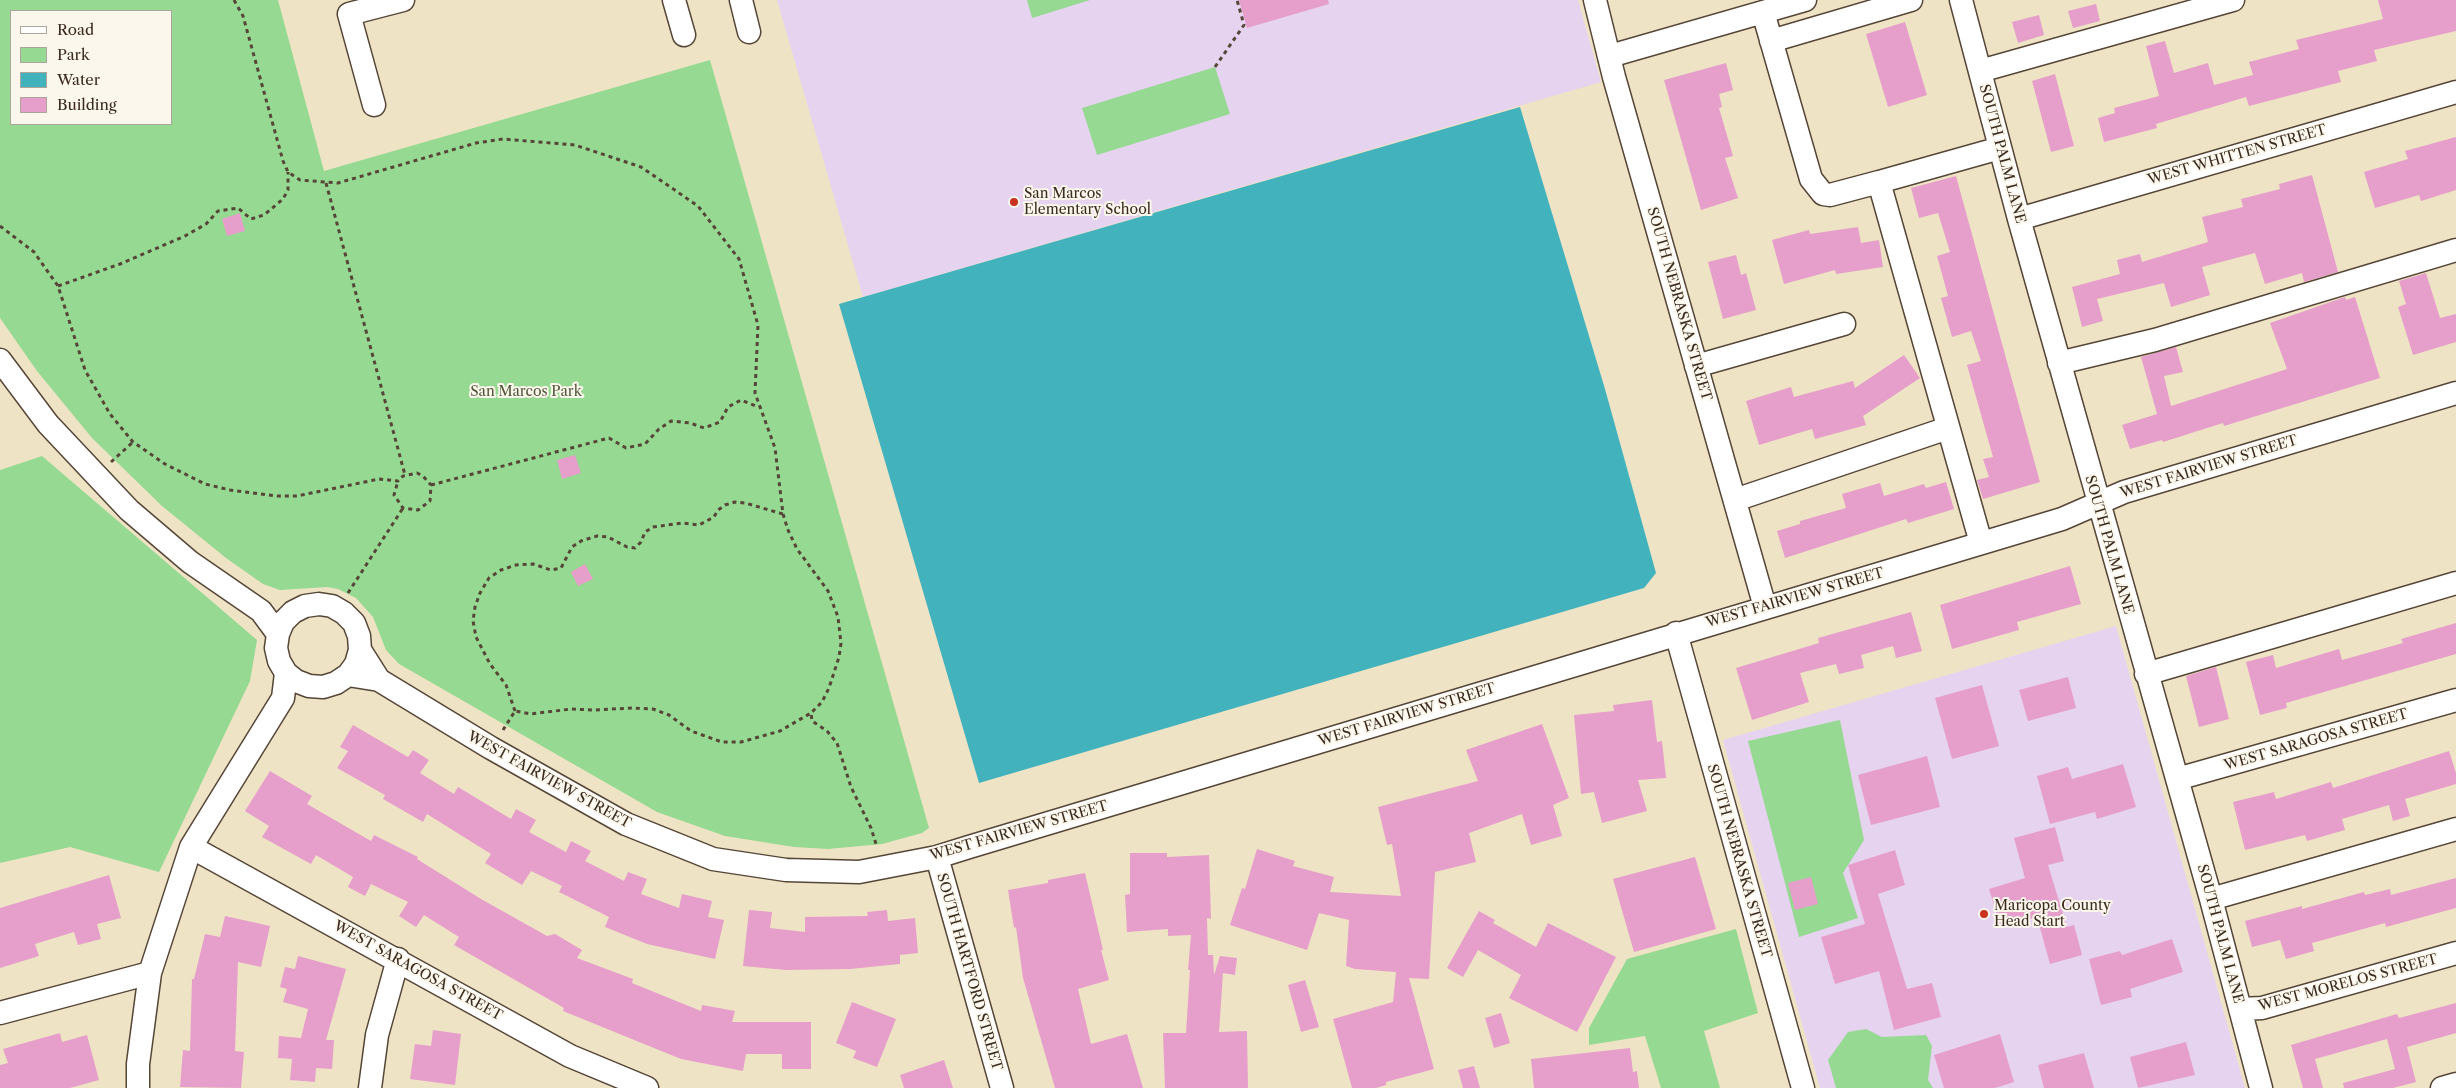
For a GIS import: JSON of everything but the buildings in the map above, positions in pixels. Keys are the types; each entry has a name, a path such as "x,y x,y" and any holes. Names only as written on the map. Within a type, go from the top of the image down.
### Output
{"street":[{"path":"374,105 349,14 403,0"},
{"path":"674,0 684,35"},
{"path":"741,0 749,32"},
{"name":"SOUTH NEBRASKA STREET","path":"1595,0 1614,77 1766,607"},
{"path":"1610,56 1805,0"},
{"path":"1771,41 1911,0"},
{"name":"SOUTH PALM LANE","path":"1961,0 2018,219 2211,899 2261,1088"},
{"path":"1980,71 2233,0"},
{"path":"1763,12 1811,179 1823,194 1830,195 2000,148"},
{"name":"WEST WHITTEN STREET","path":"2018,219 2456,92"},
{"path":"1879,182 1981,543"},
{"path":"2058,364 2155,340 2456,250"},
{"path":"1696,366 1844,324"},
{"path":"0,360 48,424 129,510 190,562 261,611 278,634"},
{"name":"WEST FAIRVIEW STREET","path":"348,675 379,680 491,748 626,824 713,859 786,870 859,872 937,857 1676,633 2062,519 2124,492 2456,394"},
{"path":"1735,500 1948,428"},
{"path":"2146,674 2456,583"},
{"path":"319,604 332,606 344,613 354,623 359,636 360,650 356,664 348,675 336,683 323,687 309,686 296,681 286,672 279,661 276,648 278,634 283,622 293,612 305,606 319,604"},
{"path":"261,611 293,612"},
{"name":"SOUTH NEBRASKA STREET","path":"1676,633 1803,1088"},
{"name":"WEST FAIRVIEW STREET","path":"360,650 379,680"},
{"path":"138,1088 138,1064 150,973 191,847 283,698 286,672"},
{"path":"283,698 309,686"},
{"name":"WEST SARAGOSA STREET","path":"2177,779 2456,700"},
{"path":"2211,899 2456,829"},
{"name":"WEST SARAGOSA STREET","path":"191,847 398,959 570,1056 645,1088"},
{"name":"SOUTH HARTFORD STREET","path":"937,857 1002,1088"},
{"name":"WEST MORELOS STREET","path":"2240,1009 2262,1008 2456,953"},
{"path":"370,1088 377,1035 398,959"},
{"path":"0,1013 150,973"},
{"path":"2442,1088 2456,1084"}],"path":[{"path":"58,286 185,236 206,224 218,211 238,208 251,219 264,215 283,199 288,190 288,172 243,16 234,0"},
{"path":"1215,67 1244,25 1237,0"},
{"path":"288,172 300,180 338,183 476,143 503,139 575,145 641,167 698,206 739,259 758,325 755,393 758,407 774,448 783,514 797,549 828,591 838,616 841,643 839,657 829,688 822,702 811,714 780,731 758,739 741,742 722,742 691,731 669,715 653,709 571,709 531,714 515,711"},
{"path":"326,183 405,475"},
{"path":"0,226 34,252 58,286 85,370 110,414 132,442 165,464 206,484 258,494 297,496 380,479 398,481"},
{"path":"431,485 609,438 626,448 645,444 659,429 671,421 690,423 704,428 720,422 728,407 741,400 758,407"},
{"path":"96,475 132,442"},
{"path":"416,473 423,476 431,485 430,500 425,506 410,510 403,508 394,495 398,481 405,475 416,473"},
{"path":"515,711 506,685 490,664 476,637 475,608 480,593 489,578 501,570 516,565 533,564 550,570 561,568 572,547 581,540 597,536 608,537 627,547 635,548 641,542 645,532 653,528 682,523 699,525 714,517 718,510 725,505 735,502 783,514"},
{"path":"348,593 403,508"},
{"path":"491,748 515,711"},
{"path":"811,714 812,721 833,736 837,743 850,787 872,828 881,867"}],"shaded area":[{"name":"San Marcos Elementary School","path":"777,0 1578,0 1601,82 863,297"},
{"name":"Maricopa County Head Start","path":"2116,626 2245,1088 1820,1088 1723,740"}],"green space":[{"name":"San Marcos Park","path":"0,0 278,0 324,171 710,60 929,828 922,833 882,844 828,849 794,847 725,836 657,812 399,664 386,650 373,617 356,598 338,589 327,587 280,590 263,584 226,558 162,506 92,438 37,371 0,318"},
{"path":"1027,0 1090,0 1032,18"},
{"path":"1215,67 1230,114 1097,155 1082,108"},
{"path":"42,456 257,640 250,681 159,872 70,847 0,863 0,470"},
{"path":"1840,720 1864,840 1843,873 1858,918 1799,937 1748,741"},
{"path":"1736,929 1758,1013 1704,1031 1720,1088 1661,1088 1645,1036 1589,1045 1589,1028 1627,959"},
{"path":"1866,1029 1882,1037 1926,1035 1932,1046 1928,1080 1933,1088 1836,1088 1828,1060 1848,1032"}],"water":[{"path":"1520,107 1605,389 1656,573 1644,588 979,783 839,304"}],"place":[{"name":"San Marcos Elementary School","path":"1014,202"},
{"name":"Maricopa County Head Start","path":"1984,914"}]}
